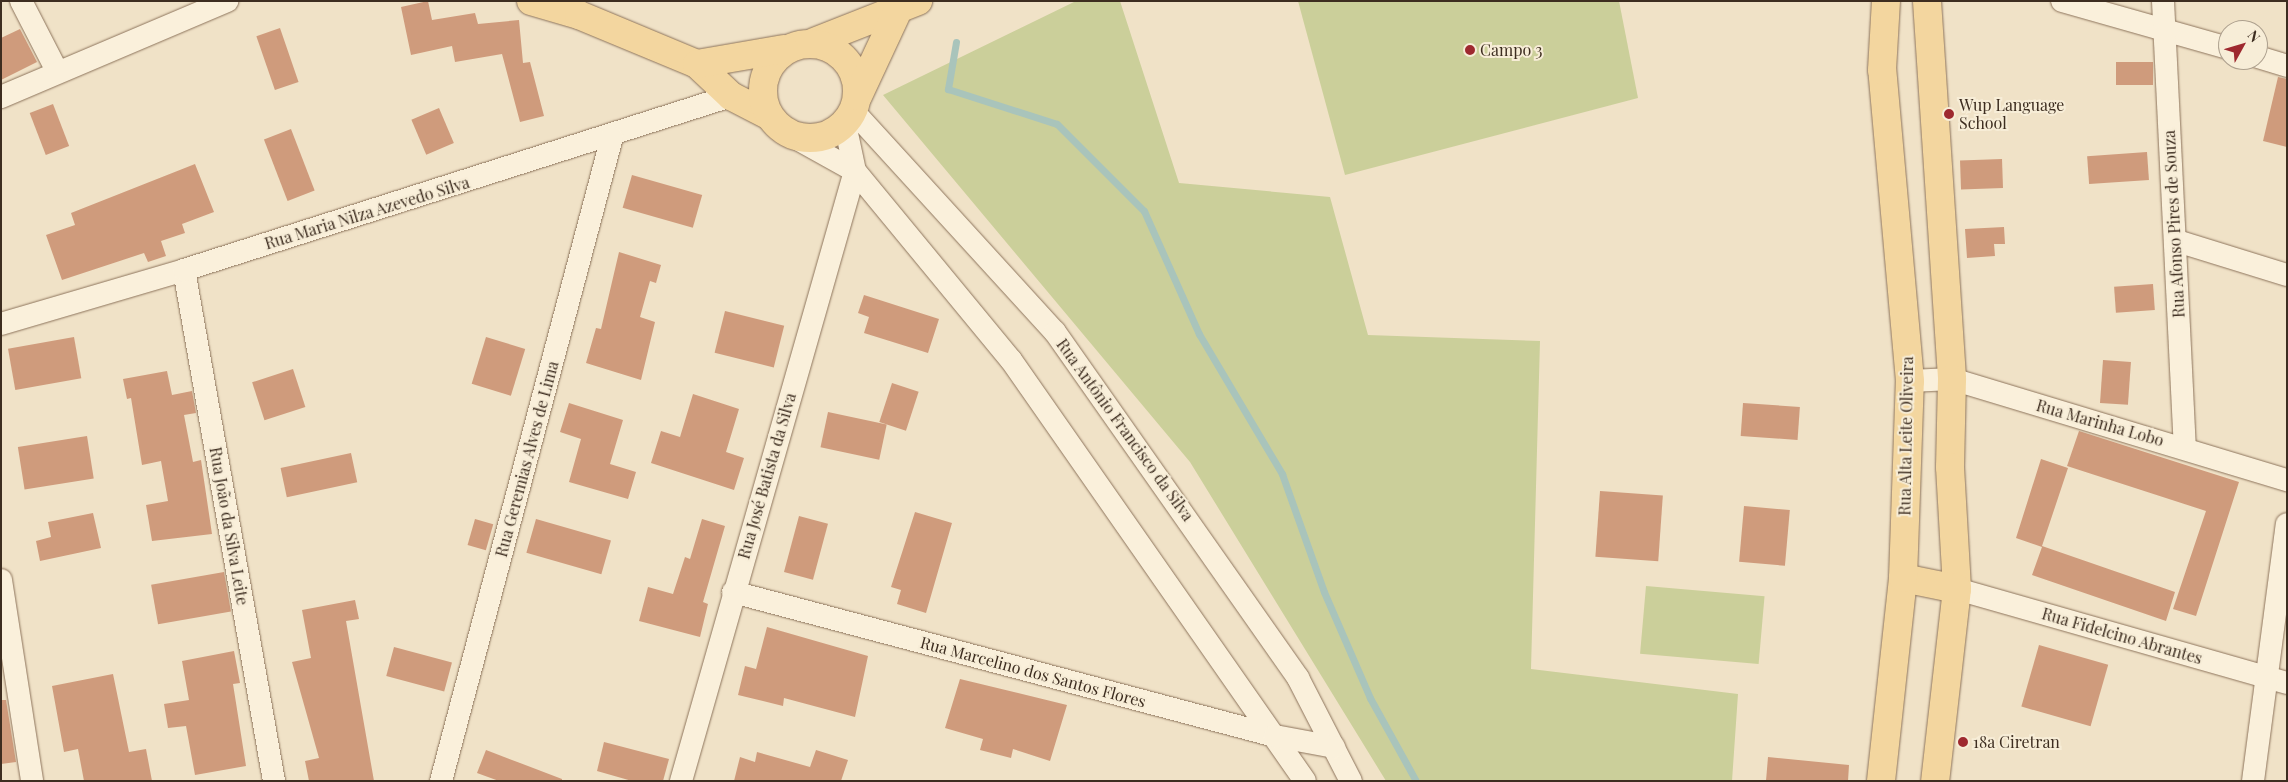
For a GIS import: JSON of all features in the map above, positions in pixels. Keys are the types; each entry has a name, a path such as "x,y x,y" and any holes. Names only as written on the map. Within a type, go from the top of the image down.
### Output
{"main road":[{"path":"530,1 579,15 697,64 731,96 768,116 790,136 819,139 852,111 909,5"},
{"name":"Rua Alta Leite Oliveira","path":"1881,781 1902,578 1910,382 1882,70 1886,1"},
{"path":"1927,1 1952,379 1950,467 1957,590 1935,781"},
{"path":"697,64 814,42 909,5"},
{"path":"814,42 842,54 857,81 852,111"},
{"path":"768,116 761,86 773,59 784,49"},
{"path":"1902,578 1957,590"}],"street":[{"path":"21,1 57,71"},
{"path":"1,97 57,71 227,1"},
{"path":"2062,1 2218,45"},
{"name":"Rua Afonso Pires de Souza","path":"2163,1 2161,28 2177,241 2185,447"},
{"path":"2268,60 2287,66"},
{"name":"Rua Maria Nilza Azevedo Silva","path":"1,324 184,270 612,137 731,96"},
{"path":"852,111 855,171"},
{"name":"Rua Antônio Francisco da Silva","path":"852,111 1055,332 1230,575 1298,678 1351,781"},
{"path":"790,136 855,171 1011,360 1305,781"},
{"name":"Rua Geremias Alves de Lima","path":"441,781 612,137"},
{"name":"Rua José Batista da Silva","path":"680,781 855,171"},
{"path":"2177,241 2287,275"},
{"name":"Rua João da Silva Leite","path":"184,270 274,781"},
{"name":"Rua Marinha Lobo","path":"1910,382 1952,379 2185,447 2287,480"},
{"path":"2255,780 2277,680 2287,524"},
{"path":"1,580 32,781"},
{"name":"Rua Fidelcino Abrantes","path":"1957,590 2277,680"},
{"name":"Rua Marcelino dos Santos Flores","path":"734,592 1275,736 1334,747"}],"green space":[{"path":"1076,1 1120,1 1179,183 1330,197 1368,335 1540,341 1531,669 1738,694 1732,781 1386,781 1190,462 883,95"},
{"name":"Campo 3","path":"1298,1 1619,1 1638,98 1345,175"},
{"path":"1646,586 1765,596 1759,664 1640,654"}],"building":[{"path":"428,1 432,20 475,13 478,24 519,20 523,63 530,62 544,116 520,122 502,54 455,62 452,46 411,55 401,7"},
{"path":"280,28 299,82 275,90 256,36"},
{"path":"20,29 37,62 1,80 1,38"},
{"path":"2116,62 2153,62 2153,85 2116,85"},
{"path":"2278,77 2287,79 2287,147 2263,141"},
{"path":"53,104 69,146 46,155 30,113"},
{"path":"439,108 454,143 426,155 411,120"},
{"path":"291,129 315,191 288,201 264,139"},
{"path":"2147,152 2149,180 2089,184 2087,156"},
{"path":"2002,159 2003,188 1961,189 1960,160"},
{"path":"195,164 214,212 182,224 185,233 161,241 166,256 148,262 144,253 62,280 46,235 75,225 71,213"},
{"path":"632,175 702,195 693,228 623,208"},
{"path":"2004,227 2005,244 1994,244 1995,256 1967,258 1965,229"},
{"path":"619,252 661,265 656,283 650,281 640,317 655,322 641,380 586,363 596,328 601,329"},
{"path":"2153,284 2155,310 2116,313 2114,287"},
{"path":"864,295 939,319 928,353 864,333 869,317 858,313"},
{"path":"725,311 784,326 774,367 715,353"},
{"path":"74,337 81,378 15,390 8,349"},
{"path":"486,337 525,349 511,396 472,384"},
{"path":"2103,360 2131,362 2128,405 2100,403"},
{"path":"293,369 305,407 264,420 252,382"},
{"path":"167,371 172,395 192,391 196,413 184,415 193,462 201,460 212,534 152,541 146,505 168,501 161,461 142,465 131,398 127,399 123,379"},
{"path":"892,383 919,392 906,431 879,422"},
{"path":"693,394 739,409 726,452 744,458 734,490 651,463 661,431 680,437"},
{"path":"569,403 623,420 610,464 636,472 628,499 569,482 581,439 560,432"},
{"path":"1743,403 1800,407 1798,440 1741,436"},
{"path":"828,412 887,424 879,460 821,447"},
{"path":"2079,431 2239,482 2196,616 2173,609 2206,511 2067,466"},
{"path":"87,436 94,478 25,489 18,447"},
{"path":"351,453 357,482 287,497 281,468"},
{"path":"2041,459 2068,468 2042,546 2175,592 2166,621 2032,575 2042,547 2016,538"},
{"path":"1600,491 1663,495 1658,561 1595,557"},
{"path":"1744,506 1790,510 1785,566 1739,562"},
{"path":"915,512 952,523 926,613 897,604 901,590 891,587"},
{"path":"93,513 101,548 40,561 36,541 51,537 48,522"},
{"path":"799,516 828,524 813,580 784,572"},
{"path":"475,519 493,524 486,550 468,545"},
{"path":"536,519 611,540 601,574 526,553"},
{"path":"702,519 725,526 703,602 708,604 700,637 639,621 648,587 673,594 685,557 690,559"},
{"path":"224,572 231,611 158,624 151,585"},
{"path":"355,600 359,619 346,621 374,781 309,781 305,761 319,758 292,662 311,658 302,610"},
{"path":"767,627 868,656 855,717 784,698 783,706 738,695 745,666 756,669"},
{"path":"2039,645 2108,665 2091,726 2021,707"},
{"path":"394,647 452,663 444,692 386,676"},
{"path":"234,651 240,683 233,684 246,766 195,775 186,726 168,728 164,704 189,700 182,661"},
{"path":"113,674 129,752 146,749 152,781 84,781 78,749 64,752 52,686"},
{"path":"960,679 1067,705 1050,761 1013,749 1011,758 980,750 983,739 945,728"},
{"path":"1,700 6,700 16,762 1,764"},
{"path":"604,742 669,759 663,781 632,781 597,771"},
{"path":"486,750 562,779 562,781 499,781 477,773"},
{"path":"816,750 848,760 841,781 734,781 740,757 755,762 757,752 810,767"},
{"path":"1768,757 1849,765 1848,781 1766,781"}],"waterway":[{"path":"956,42 948,89 1057,124 1144,211 1199,334 1282,474 1324,592 1370,698 1416,781"}],"place":[{"name":"Campo 3","path":"1470,50"},
{"name":"Wup Language School","path":"1949,114"},
{"name":"18a Ciretran","path":"1963,742"}]}
